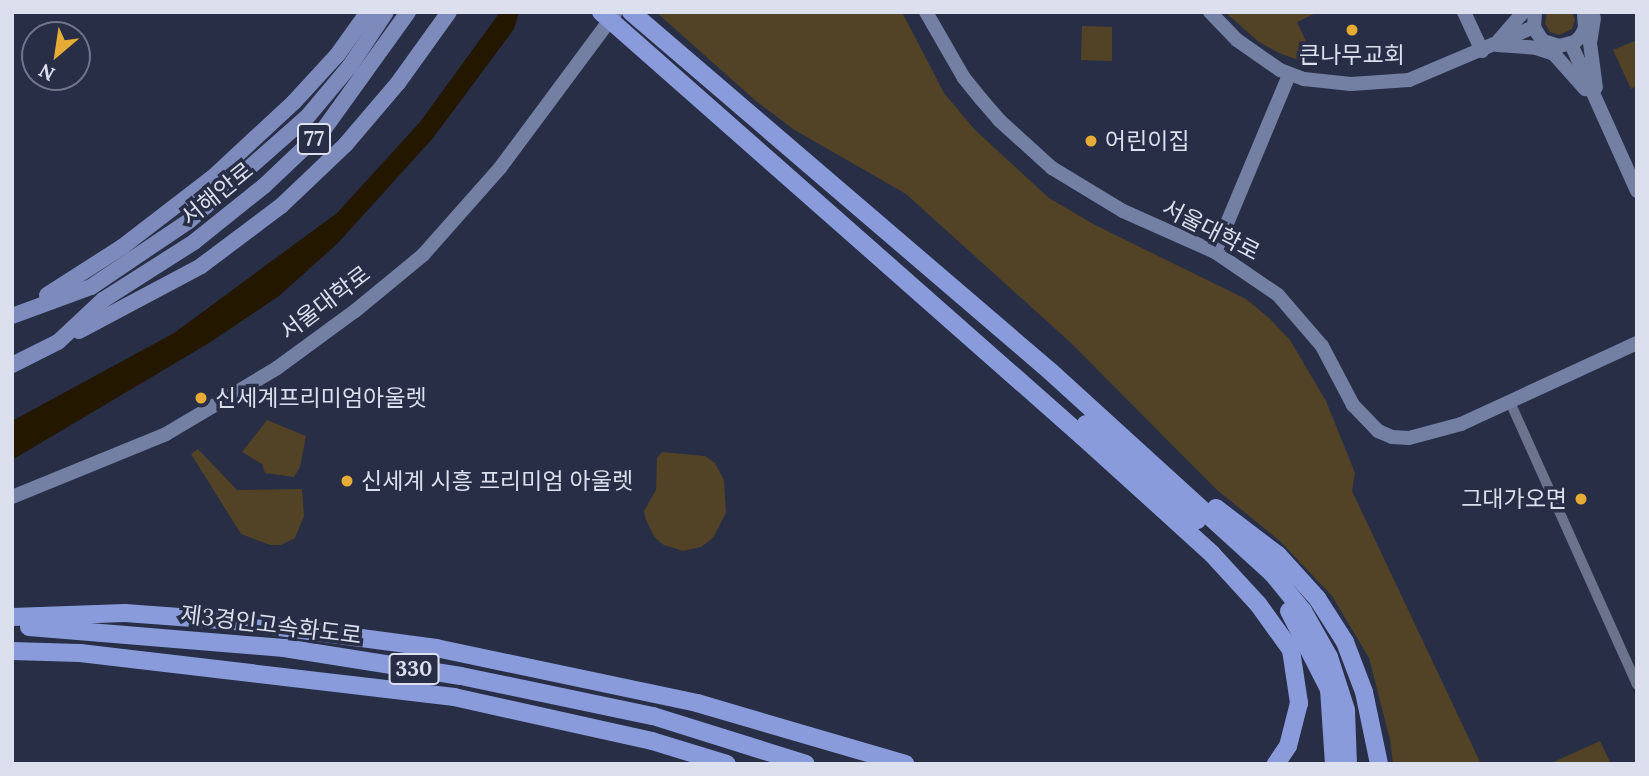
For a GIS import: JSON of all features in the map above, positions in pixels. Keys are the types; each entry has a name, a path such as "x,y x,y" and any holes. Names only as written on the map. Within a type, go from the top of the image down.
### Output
{"highway":[{"path":"600,12 839,225 964,330 1212,554 1265,613 1291,650 1299,703 1289,746 1276,764"},
{"path":"631,12 1124,438 1272,573 1303,611 1329,657 1346,710 1348,764"},
{"path":"964,330 1088,426 1266,580 1294,618 1329,689 1334,764"},
{"path":"1124,438 1278,555 1317,598 1345,642 1364,692 1380,764"},
{"path":"12,617 125,613 234,621 436,648 697,703 905,764"},
{"name":"제3경인고속화도로","path":"12,626 284,648 461,676 653,716 806,764"},
{"name":"330","path":"12,651 79,653 454,697 652,740 727,764"},
{"path":"652,740 711,764"}],"main road":[{"path":"28,308 122,247 212,178 295,102 338,54 368,12"},
{"name":"서해안로","path":"12,316 91,287 189,221 308,116 350,66 386,12"},
{"name":"서해안로","path":"12,365 58,342 103,300 194,242 264,186 324,129 408,12"},
{"path":"58,342 201,266 281,206 346,144 398,83 449,12"}],"street":[{"name":"서울대학로","path":"12,496 166,434 277,368 355,311 423,255 500,168 590,50 615,12"},
{"name":"서울대학로","path":"926,12 964,78 999,120 1052,168 1124,211 1215,252 1247,271 1278,295 1301,319 1335,367 1353,405 1378,431 1392,438 1427,435 1461,424 1637,344"},
{"path":"1210,12 1244,46 1289,75 1319,82 1381,84 1409,80 1488,48 1535,20 1543,41 1551,45 1571,44 1585,28 1584,12"},
{"path":"1464,12 1488,48"},
{"path":"1488,48 1523,12"},
{"path":"1593,12 1590,43 1599,107"},
{"path":"1571,44 1637,191"},
{"path":"1488,48 1536,48 1554,54 1599,107"},
{"path":"1215,252 1289,75"},
{"path":"1510,402 1637,685"}],"shaded area":[{"path":"500,12 519,12 514,29 433,138 338,243 279,296 209,343 12,460 12,421 174,333 337,213 420,122"},
{"path":"656,12 902,12 944,93 975,130 1049,198 1095,225 1246,299 1269,318 1290,340 1326,401 1355,473 1352,491 1481,764 1393,764 1390,740 1369,658 1332,596 1280,541 1217,490 1071,343 906,194 793,129 756,101"},
{"path":"1225,12 1318,12 1297,22 1318,67 1279,53 1259,42"},
{"path":"1547,12 1572,12 1575,20 1572,29 1559,35 1550,32 1545,24"},
{"path":"1082,26 1112,27 1112,61 1081,60"},
{"path":"1637,40 1637,86 1631,89 1613,50"},
{"path":"267,420 306,436 300,467 294,477 265,473 262,464 242,452"},
{"path":"198,449 237,490 302,489 304,516 295,538 281,545 270,545 241,534 191,454"},
{"path":"662,452 705,456 715,463 724,480 726,513 713,538 701,547 683,551 664,545 655,538 646,520 644,511 656,490 657,458"},
{"path":"1600,741 1611,764 1549,764"}],"place":[{"name":"큰나무교회","path":"1352,30"},
{"name":"어린이집","path":"1091,141"},
{"name":"신세계프리미엄아울렛","path":"201,398"},
{"name":"신세계 시흥 프리미엄 아울렛","path":"347,481"},
{"name":"그대가오면","path":"1581,499"}]}
